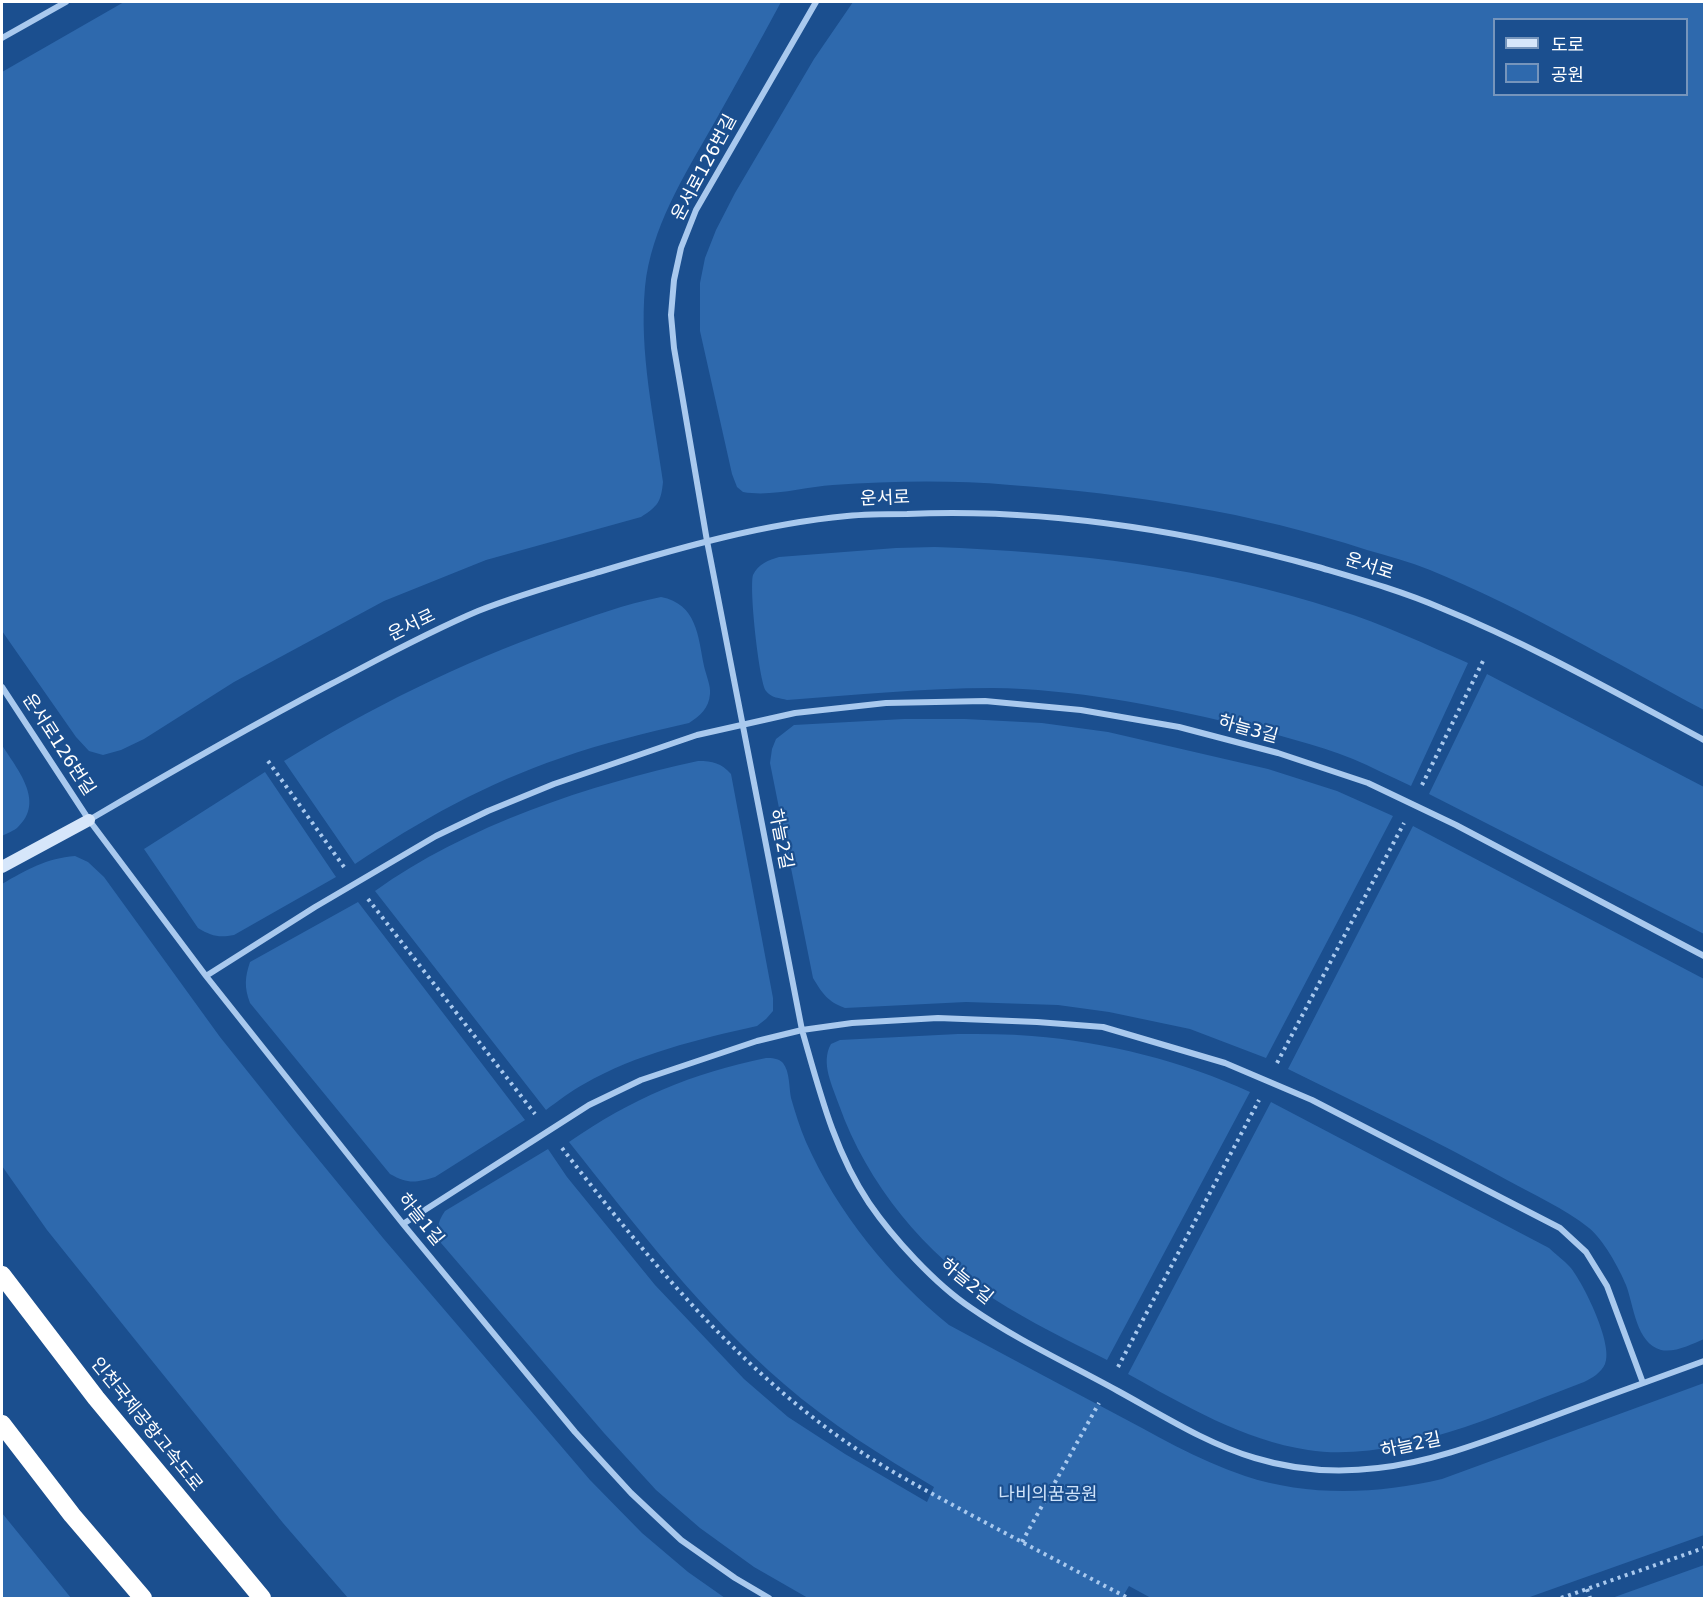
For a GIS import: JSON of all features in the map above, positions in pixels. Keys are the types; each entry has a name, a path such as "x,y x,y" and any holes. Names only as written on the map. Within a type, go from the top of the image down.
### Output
{"highway":[{"name":"인천국제공항고속도로","path":"2,1275 96,1398 262,1599"},
{"path":"2,1424 72,1515 143,1599"}],"street":[{"path":"2,38 66,2"},
{"name":"운서로126번길","path":"707,541 674,348 671,315 674,280 681,248 696,210 816,2"},
{"name":"운서로","path":"89,820 263,720 409,644 479,611 555,585 707,541 772,527 848,516 938,512 1023,514 1112,524 1200,538 1287,558 1441,607 1529,649 1704,740"},
{"name":"하늘2길","path":"707,541 802,1030 823,1104 843,1157 868,1202 903,1245 968,1307 1215,1443 1253,1458 1292,1467 1338,1471 1377,1469 1435,1457 1704,1361"},
{"name":"운서로126번길","path":"2,687 89,820"},
{"name":"하늘3길","path":"206,976 326,901 436,837 488,811 554,784 686,739 795,713 886,703 986,701 1081,710 1179,727 1278,753 1368,783 1456,825 1704,956"},
{"path":"2,867 89,820"},
{"name":"하늘1길","path":"89,820 206,976 403,1224 575,1432 631,1493 681,1540 769,1599"},
{"path":"403,1224 589,1105 640,1080 757,1041 802,1030 852,1023 938,1018 1103,1027 1225,1063 1312,1100 1560,1228 1586,1252 1606,1286 1643,1383"}],"path":[{"path":"1420,790 1484,659"},
{"path":"268,761 346,870"},
{"path":"1276,1064 1406,820"},
{"path":"367,898 535,1114"},
{"path":"1117,1367 1261,1097"},
{"path":"562,1148 612,1213 725,1339 793,1402 855,1449 924,1490 1128,1599"},
{"path":"1022,1542 1099,1403"},
{"path":"1561,1599 1704,1548"},
{"path":"1587,1589 1590,1599"}],"green space":[{"path":"124,2 781,2 680,183 662,223 648,265 644,336 648,385 663,482 660,499 655,506 641,517 486,560 384,601 234,682 144,739 121,750 103,755 89,751 76,737 2,631 2,72"},
{"path":"853,2 1704,2 1704,710 1534,619 1430,570 1323,537 1235,515 1101,494 988,483 877,483 822,486 777,493 743,492 737,487 732,474 700,331 700,283 705,258 735,193 814,59"},
{"path":"935,547 1037,553 1139,564 1240,583 1289,595 1355,616 1468,663 1411,786 1353,759 1309,744 1205,717 1114,699 1053,691 966,688 787,700 773,696 766,691 758,653 752,597 753,575 761,565 779,557"},
{"path":"661,597 682,607 694,623 709,684 710,694 706,707 689,723 593,748 507,779 454,804 355,864 284,761 349,723 450,672 520,642 595,615"},
{"path":"1487,674 1704,787 1704,934 1429,794"},
{"path":"904,719 1042,723 1108,732 1268,769 1337,791 1393,816 1266,1058 1190,1029 1109,1012 1058,1005 966,1002 845,1008 826,996 813,978 770,763 772,749 776,739 794,725"},
{"path":"2,745 26,785 29,806 26,817 18,827 2,836"},
{"path":"698,761 716,763 731,774 773,998 773,1011 757,1026 690,1042 604,1073 546,1110 375,891 448,846 530,810 615,782"},
{"path":"265,772 336,877 234,935 211,935 198,928 144,849"},
{"path":"1413,826 1704,979 1704,1339 1683,1348 1666,1351 1653,1346 1641,1332 1626,1285 1615,1262 1600,1239 1589,1228 1559,1208 1480,1165 1288,1069"},
{"path":"75,856 88,862 104,877 220,1037 296,1132 383,1238 590,1480 642,1533 688,1572 725,1598 348,1598 283,1523 47,1230 2,1166 2,884 46,862"},
{"path":"358,902 525,1120 435,1177 412,1182 390,1174 250,1003 246,977 250,962"},
{"path":"958,1034 1032,1036 1116,1048 1171,1062 1250,1092 1107,1360 994,1299 945,1261 901,1215 865,1162 851,1134 827,1067 831,1044 840,1040"},
{"name":"나비의꿈공원","path":"773,1058 783,1063 788,1075 791,1098 806,1142 849,1218 886,1264 927,1306 949,1325 1176,1446 1227,1470 1269,1483 1318,1490 1394,1488 1442,1479 1704,1383 1704,1535 1527,1598 1151,1598 1129,1586 1122,1598 808,1598 754,1567 700,1528 656,1490 441,1243 438,1234 440,1219 445,1211 548,1149 567,1177 655,1285 744,1379 788,1417 845,1454 927,1502 934,1487 820,1413 754,1357 671,1268 569,1142 639,1100 713,1071"},
{"path":"1271,1102 1549,1248 1568,1264 1576,1275 1596,1314 1607,1355 1601,1370 1584,1382 1448,1433 1376,1450 1341,1452 1308,1450 1284,1445 1237,1430 1128,1374"},
{"path":"2,1513 71,1598 2,1598"},
{"path":"1704,1565 1704,1598 1612,1598"}]}
